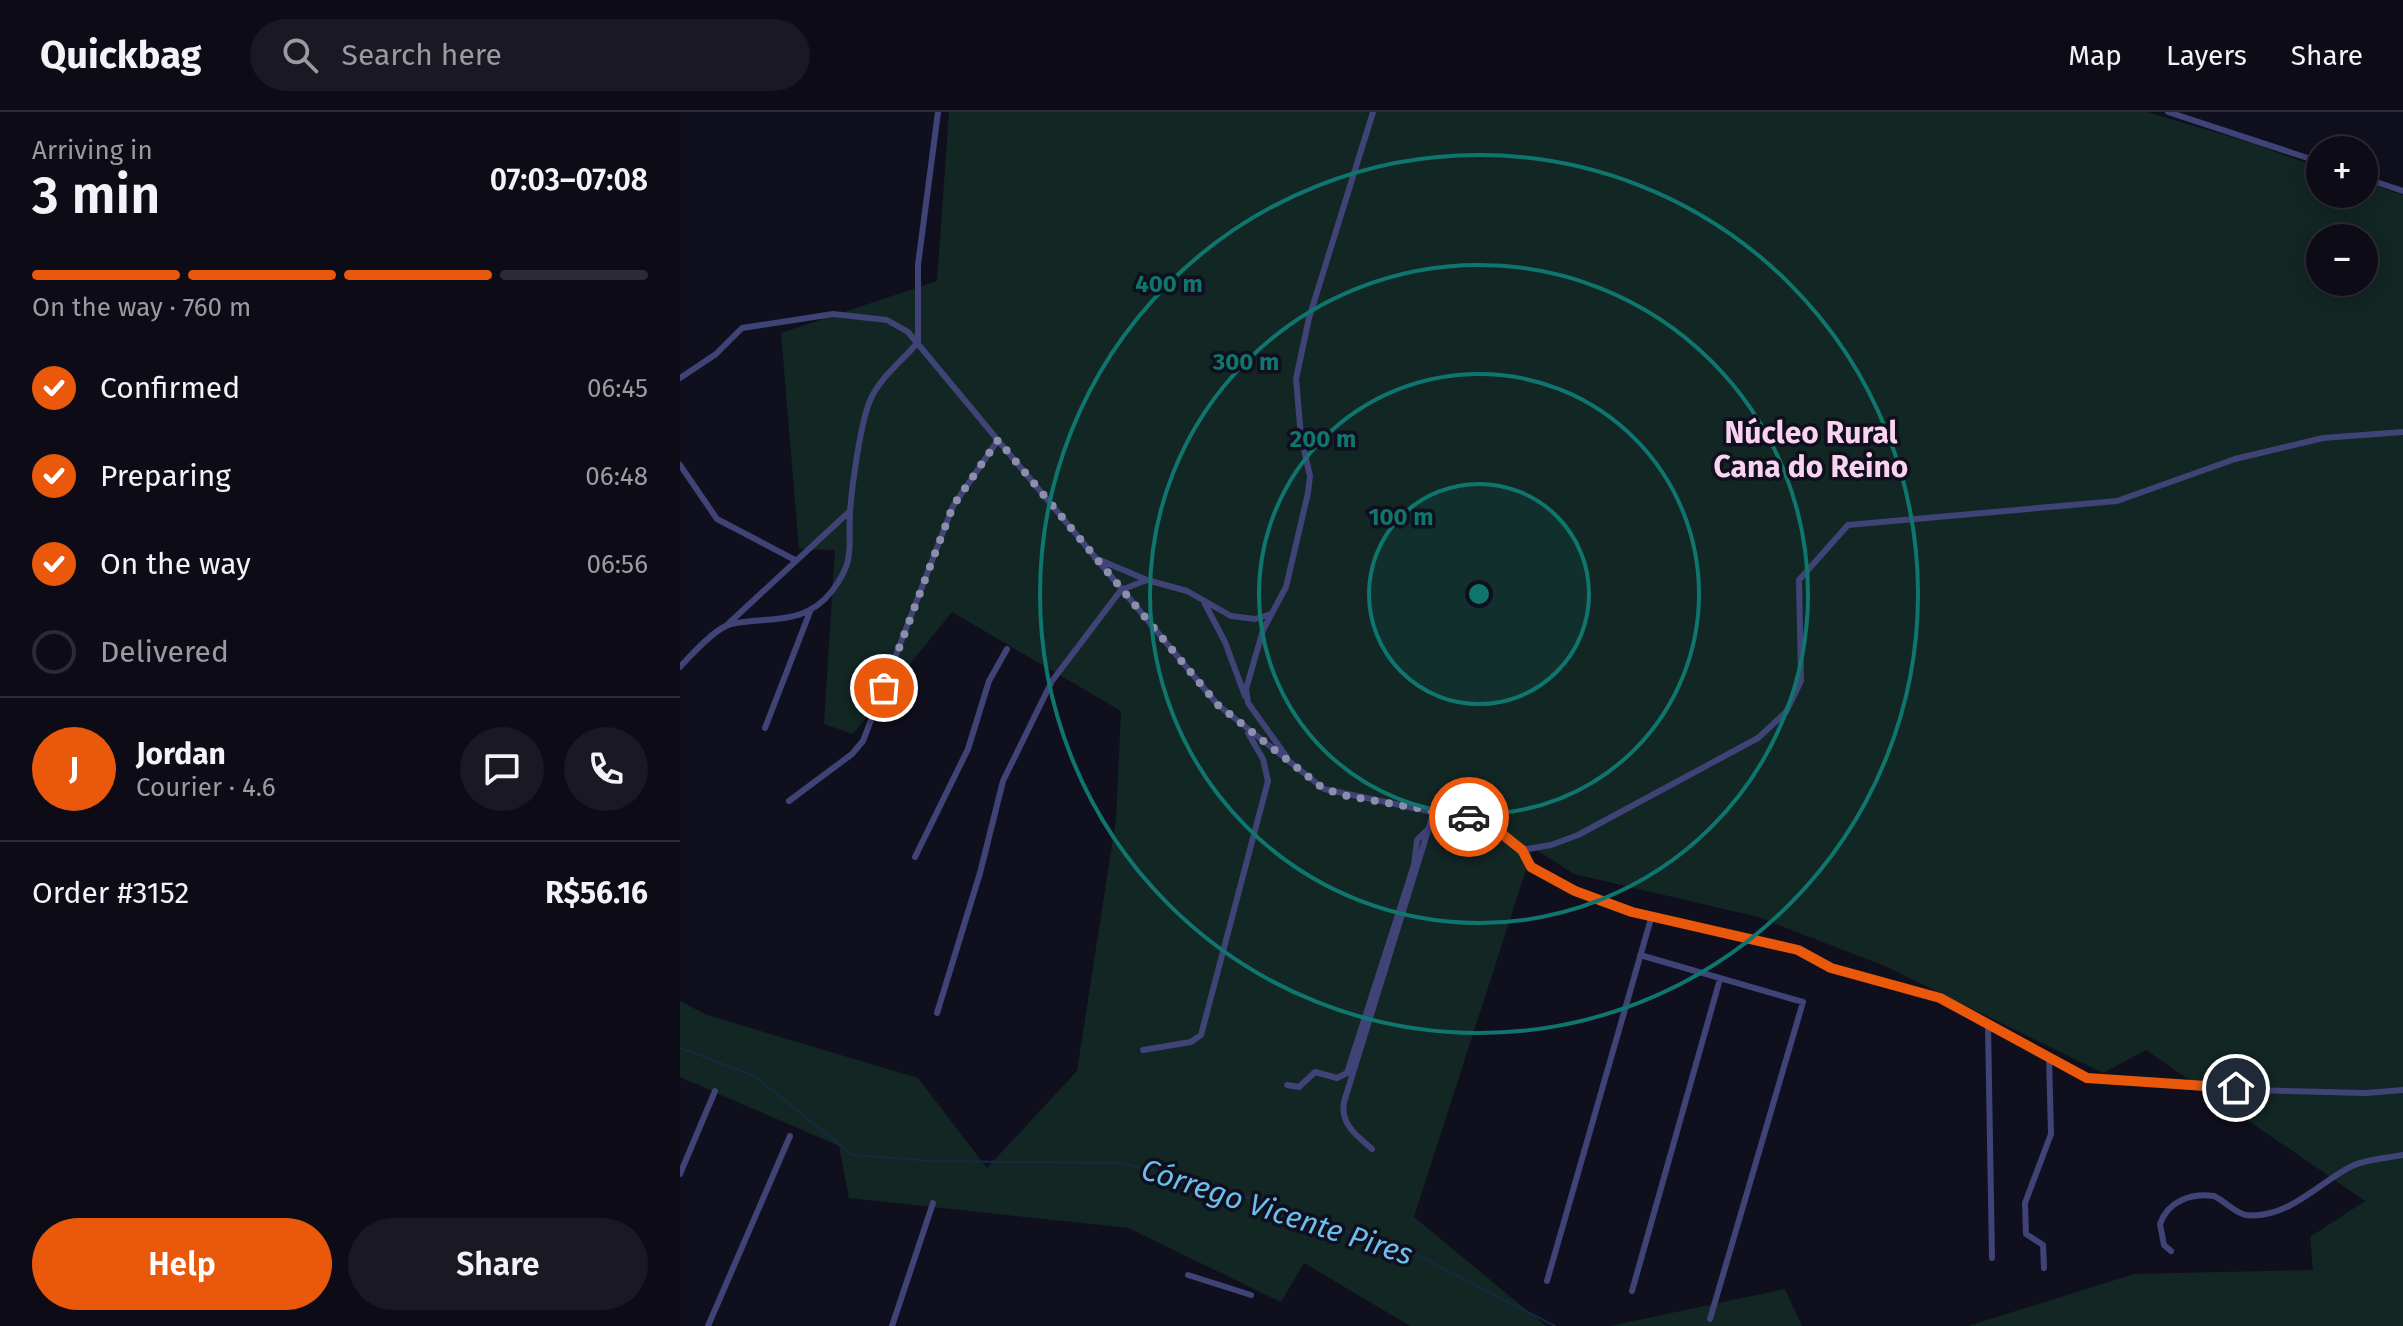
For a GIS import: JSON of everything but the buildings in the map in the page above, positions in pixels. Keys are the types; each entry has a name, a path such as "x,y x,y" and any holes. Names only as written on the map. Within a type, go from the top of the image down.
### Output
{"street":[{"path":"728,624 767,623 811,609 830,594 848,566 852,556 850,511 868,405 879,382 918,342 918,265 938,112"},
{"path":"1248,703 1246,689 1252,664 1286,587 1310,476 1301,437 1298,368 1306,345 1309,318 1373,112"},
{"path":"2168,112 2306,157"},
{"path":"2378,183 2403,191"},
{"path":"680,378 705,363 742,328 833,314 887,320 908,332 1218,705 1324,789 1485,823 1522,850 1531,867 1575,891 1632,912 1798,950 1831,968 1940,998 2087,1078 2215,1089 2366,1093 2403,1090"},
{"path":"1522,850 1551,845 1578,835 1758,738 1786,712 1801,681 1799,580 1848,525 2117,501 2235,459 2308,441 2403,432"},
{"path":"789,801 852,754 863,741 953,506 998,440"},
{"path":"680,465 717,519 795,560"},
{"path":"680,667 850,511"},
{"path":"1093,557 1147,580 1187,591 1245,619 1273,613"},
{"path":"937,1013 980,873 1003,781 1052,681 1121,590 1147,580"},
{"path":"1204,601 1225,642 1248,703 1288,758"},
{"path":"765,728 811,609"},
{"path":"915,857 968,749 989,681 1007,649"},
{"path":"1143,1050 1191,1042 1201,1035 1268,781 1263,759 1246,730"},
{"path":"1372,1149 1347,1125 1342,1114 1344,1102 1434,811"},
{"path":"1287,1085 1299,1087 1315,1072 1337,1078 1347,1073 1414,865 1417,840 1428,829"},
{"path":"1547,1281 1652,915"},
{"path":"1640,955 1803,1002 1710,1319"},
{"path":"1632,1291 1720,979"},
{"path":"1988,1024 1992,1258"},
{"path":"2044,1268 2043,1245 2026,1234 2023,1213 2051,1134 2049,1057"},
{"path":"680,1174 715,1091"},
{"path":"708,1326 790,1136"},
{"path":"2171,1251 2164,1245 2160,1224 2170,1205 2177,1202 2214,1196 2237,1212 2248,1215 2264,1212 2294,1203 2355,1164 2403,1155"},
{"path":"892,1326 933,1203"},
{"path":"1188,1275 1251,1295"}],"green space":[{"path":"949,112 2147,112 2255,144 2306,163 2306,208 2378,208 2378,187 2403,195 2403,1326 1968,1326 2134,1274 2313,1270 2310,1237 2365,1201 2146,1050 2103,1073 1887,967 1758,917 1574,874 1533,848 1414,1217 1546,1326 1410,1326 1304,1263 1281,1302 1128,1228 849,1198 839,1146 680,1077 680,1001 707,1015 918,1078 987,1168 1077,1071 1116,819 1121,711 952,612 853,734 824,724 835,550 799,549 781,333 937,281"},
{"path":"1785,1289 1802,1326 1610,1326"}],"waterway":[{"name":"Córrego Vicente Pires","path":"680,1048 755,1076 852,1155 933,1161 1122,1163 1237,1194 1419,1256 1555,1326"}],"way so far":[{"path":"884,688 953,506 998,440 1218,705 1246,730 1288,758 1324,789 1347,796 1469,817"}],"district":[{"name":"Núcleo Rural Cana do Reino","path":"1811,450"}],"route":[{"path":"1469,817 1497,830 1522,850 1531,867 1575,891 1632,912 1798,950 1831,968 1940,998 2087,1078 2209,1089 2236,1088"}]}
